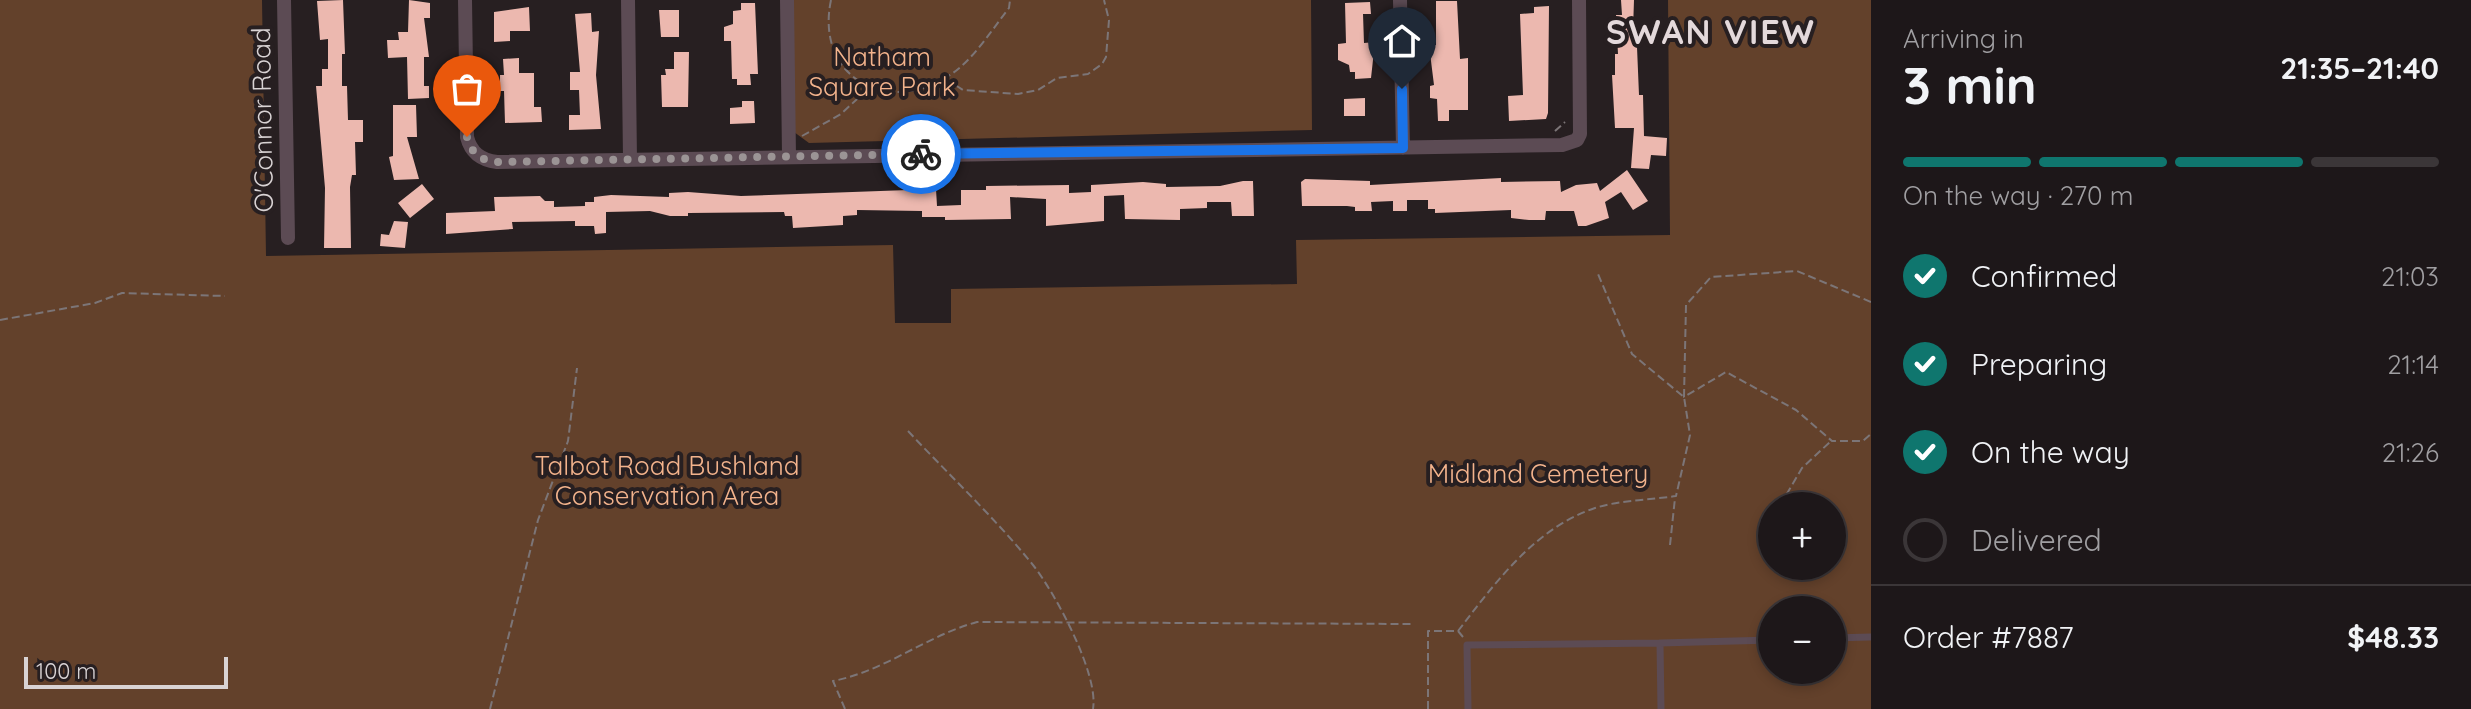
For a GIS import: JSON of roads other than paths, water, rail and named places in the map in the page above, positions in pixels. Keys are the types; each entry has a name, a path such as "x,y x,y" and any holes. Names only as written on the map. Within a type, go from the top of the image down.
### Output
{"street":[{"name":"O'Connor Road","path":"284,0 288,238"},
{"path":"465,0 467,137 473,152 488,161 497,162 1562,145 1577,140 1580,124 1579,0"},
{"path":"628,0 630,159"},
{"path":"787,0 789,156"},
{"path":"1400,0 1403,148"}],"lane":[{"path":"1846,638 1871,637"},
{"path":"1468,709 1467,645 1758,640"},
{"path":"1660,643 1661,709"}],"district":[{"name":"SWAN VIEW","path":"1711,31"}],"park label":[{"name":"Natham Square Park","path":"882,71"},
{"name":"Midland Cemetery","path":"1538,473"},
{"name":"Talbot Road Bushland Conservation Area","path":"667,480"}]}
